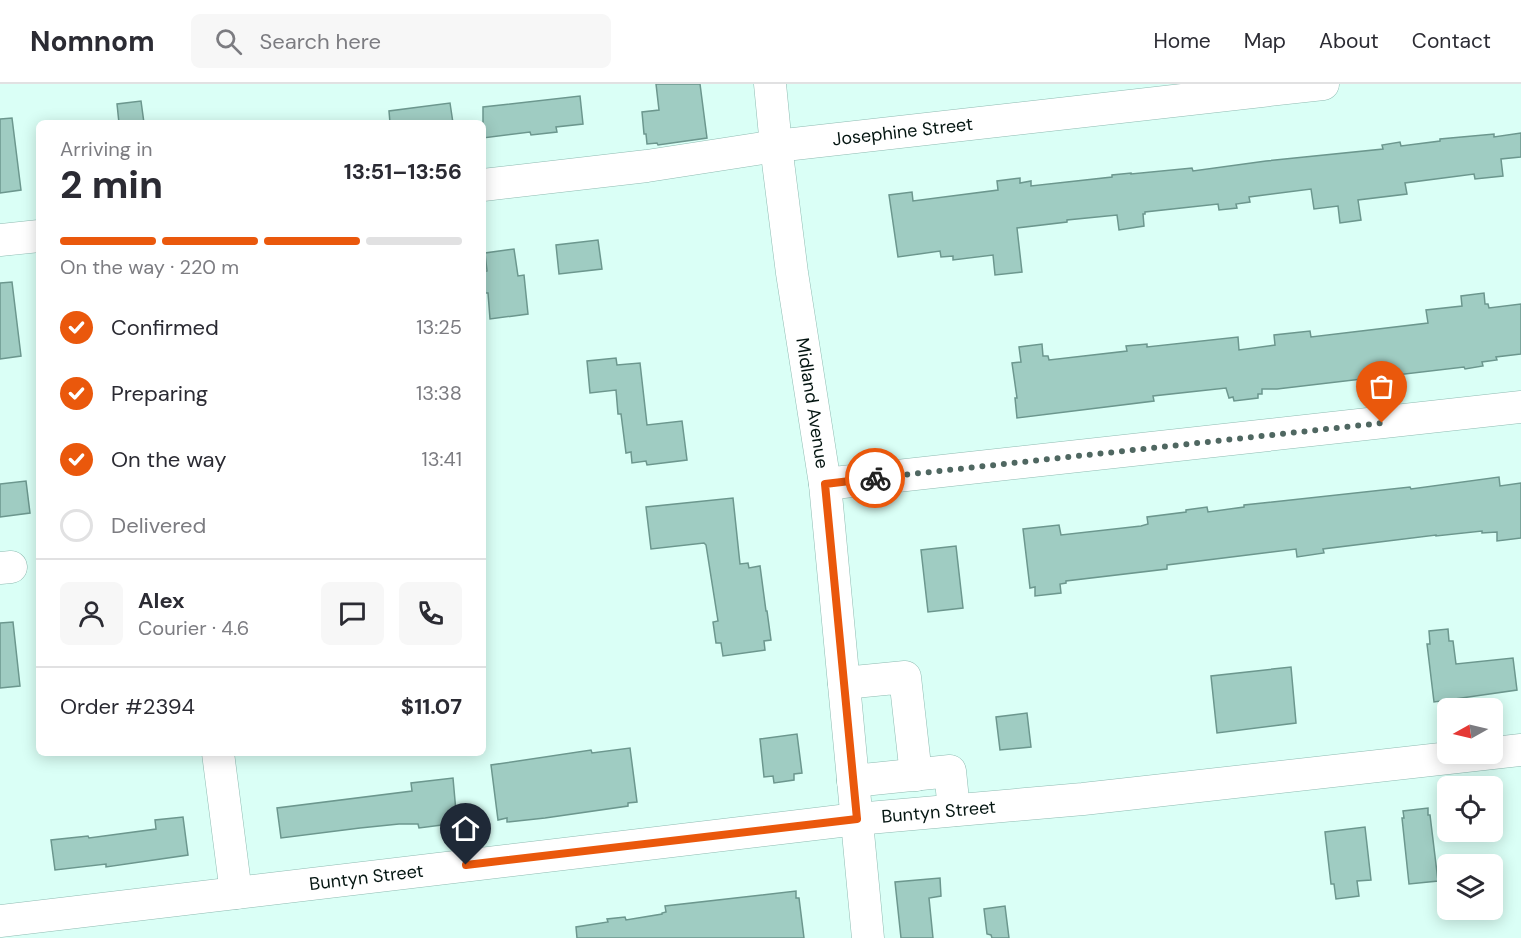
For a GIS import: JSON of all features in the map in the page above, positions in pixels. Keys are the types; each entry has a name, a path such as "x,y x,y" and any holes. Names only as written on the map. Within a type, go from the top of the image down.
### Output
{"street":[{"name":"Midland Avenue","path":"770,84 794,285 825,484 868,938"},
{"name":"Josephine Street","path":"486,185 647,166 776,147 1323,84"},
{"path":"0,240 36,236"},
{"path":"825,484 1521,407"},
{"path":"844,683 905,677 916,774"},
{"name":"Buntyn Street","path":"0,921 857,819 1083,799 1521,750"},
{"path":"218,756 236,893"},
{"path":"853,781 950,771 954,810"}],"building":[{"path":"656,84 700,84 707,138 658,145 657,143 647,144 642,112 659,110"},
{"path":"580,96 583,124 556,127 557,132 531,135 530,132 486,138 483,107"},
{"path":"141,101 144,120 119,120 117,104"},
{"path":"450,103 453,120 390,120 389,111"},
{"path":"12,118 21,190 0,193 0,119"},
{"path":"1521,133 1521,157 1501,159 1503,176 1475,179 1474,174 1405,183 1407,194 1358,200 1361,220 1340,223 1338,206 1314,209 1311,189 1249,197 1250,202 1236,204 1237,208 1219,210 1218,204 1145,212 1143,214 1144,226 1119,230 1117,215 1017,228 1022,272 995,275 993,255 953,260 953,256 941,257 940,251 898,257 889,195 912,192 913,201 998,190 997,181 1020,178 1020,183 1031,181 1031,186 1131,173 1192,168 1193,171 1383,149 1382,145 1400,142 1401,146 1440,141 1440,139 1494,134 1494,137"},
{"path":"598,240 602,269 559,274 556,245"},
{"path":"514,249 518,276 524,275 528,314 490,319 488,293 486,293 486,253"},
{"path":"12,282 21,356 0,359 0,283"},
{"path":"1484,293 1485,304 1488,304 1489,308 1521,304 1521,354 1496,357 1497,360 1482,362 1483,366 1465,369 1464,367 1262,389 1262,394 1258,394 1258,398 1234,401 1233,397 1229,398 1226,388 1153,396 1154,401 1017,418 1015,398 1017,398 1012,363 1021,362 1019,347 1042,344 1043,356 1048,356 1049,360 1127,351 1126,346 1147,344 1147,347 1238,337 1239,350 1275,345 1274,335 1310,331 1311,337 1428,323 1426,310 1462,306 1461,296"},
{"path":"616,358 617,365 640,363 647,425 682,421 687,460 647,465 646,461 632,463 631,452 626,453 616,390 590,393 587,361"},
{"path":"1499,477 1500,486 1521,483 1521,538 1497,541 1497,532 1482,533 1482,531 1323,549 1324,553 1297,557 1296,549 1167,565 1167,569 1066,581 1060,584 1061,593 1035,596 1035,587 1030,588 1023,529 1059,525 1061,535 1141,526 1148,524 1147,517 1207,507 1208,512 1244,507 1244,505 1410,487 1411,489"},
{"path":"26,481 30,513 0,517 0,484"},
{"path":"733,498 740,564 748,563 749,568 760,566 771,640 764,641 765,650 723,656 721,643 716,643 713,622 718,621 706,545 704,543 651,549 646,507"},
{"path":"956,546 963,608 928,612 921,550"},
{"path":"13,622 20,686 0,688 0,623"},
{"path":"1448,629 1449,641 1453,641 1456,664 1513,658 1517,690 1462,698 1437,698 1437,702 1434,702 1427,644 1430,644 1429,631"},
{"path":"1291,667 1296,723 1217,733 1211,676"},
{"path":"1027,713 1031,747 1000,750 996,717"},
{"path":"797,734 802,773 794,774 794,780 774,783 773,776 764,777 760,739"},
{"path":"630,748 637,802 628,803 628,806 545,818 507,822 507,818 498,820 491,765 591,750 592,753"},
{"path":"453,778 457,823 419,828 418,824 399,824 281,838 277,808 412,791 411,783"},
{"path":"1428,808 1437,881 1409,884 1403,811"},
{"path":"183,817 188,855 106,867 106,864 55,870 51,840 88,836 89,838 156,829 155,820"},
{"path":"1365,827 1371,880 1357,881 1359,896 1336,899 1334,884 1331,884 1325,832"},
{"path":"940,878 941,896 929,898 933,938 901,938 895,882"},
{"path":"796,891 804,938 577,938 576,927 608,922 607,919 625,917 626,920 662,914 666,912 665,906"},
{"path":"1005,906 1009,938 992,938 987,934 984,909"}],"way so far":[{"path":"875,478 1382,423"}],"route":[{"path":"466,865 857,819 825,484 875,478"}]}
